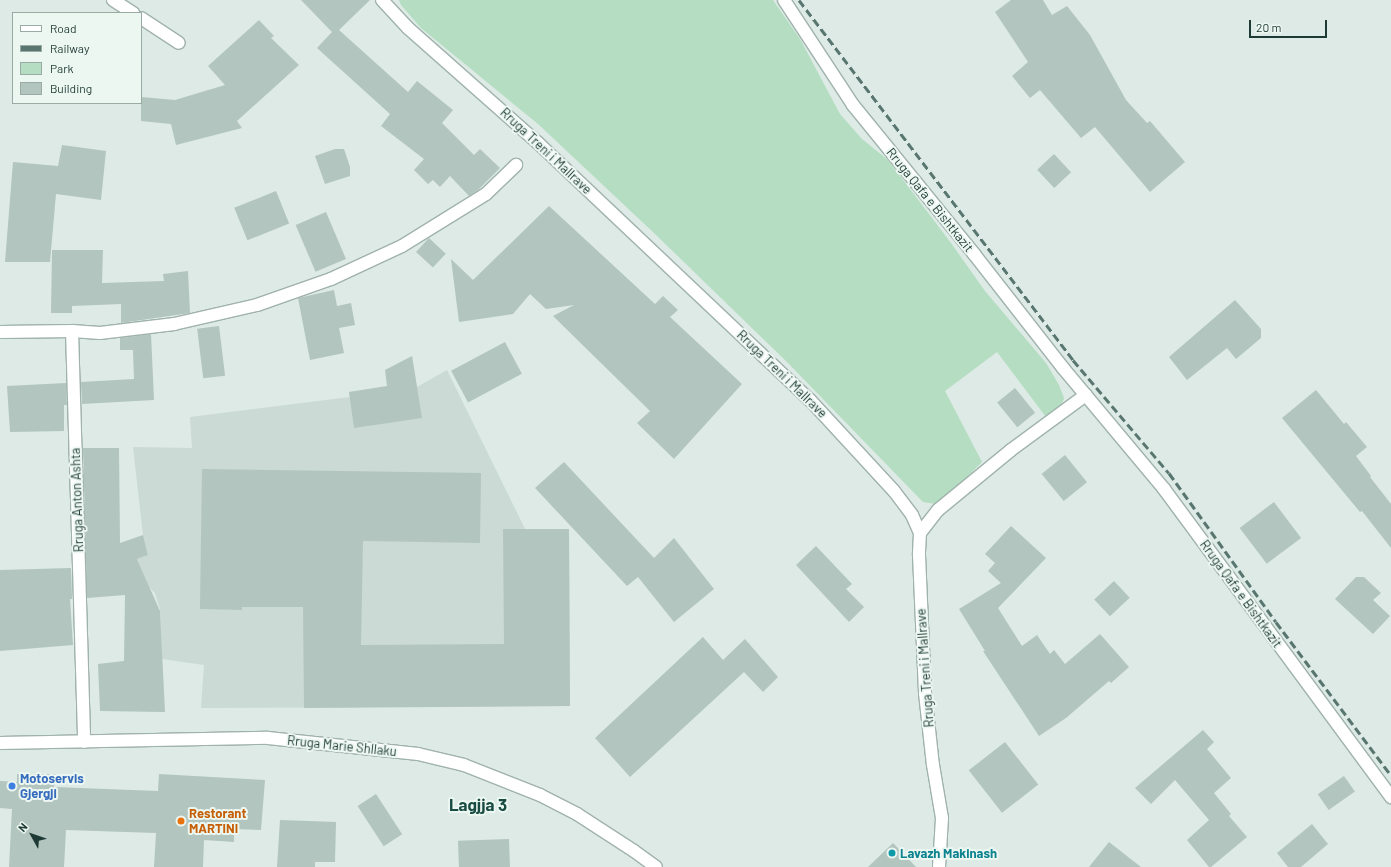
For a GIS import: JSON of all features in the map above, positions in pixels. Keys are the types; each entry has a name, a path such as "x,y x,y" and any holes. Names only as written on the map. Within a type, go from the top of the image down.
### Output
{"street":[{"path":"113,0 131,12"},
{"name":"Rruga Treni i Mallrave","path":"382,0 408,28 538,143 810,400 894,491 912,515 920,533 919,555 925,693 933,765 942,818 939,867"},
{"name":"Rruga Qafa e Bishtkazit","path":"784,0 852,105 1086,395 1164,489 1391,797"},
{"path":"142,19 179,43"},
{"path":"0,332 72,331 100,333 174,324 257,306 331,278 402,246 486,194 516,165"},
{"name":"Rruga Anton Ashta","path":"72,331 84,742"},
{"path":"920,533 938,510 1011,450 1086,395"},
{"name":"Rruga Marie Shllaku","path":"0,743 268,738 418,754 464,765 540,795 577,814 656,867"}],"shaded area":[{"path":"412,356 417,387 447,370 525,529 569,529 570,706 201,708 204,665 162,659 160,609 155,593 150,588 137,559 148,555 143,535 133,447 192,448 190,417 350,397 349,392 387,387"}],"green space":[{"path":"399,0 773,0 800,39 840,114 862,139 888,160 951,243 985,291 1046,363 1059,385 1064,398 1061,407 1046,417 997,352 945,391 982,462 952,492 936,504 923,502 787,362 654,233 538,124 421,28 401,5"}],"building":[{"path":"301,0 370,0 339,30 408,92 417,81 453,110 442,123 474,155 480,149 500,168 478,190 469,196 450,176 440,187 433,180 428,184 414,170 424,159 381,126 390,114 317,48 332,32"},
{"path":"1011,0 1043,0 1052,15 1067,6 1090,35 1126,100 1147,123 1150,121 1185,162 1150,192 1095,127 1081,138 1040,90 1030,98 1012,76 1028,62 995,12"},
{"path":"259,20 274,36 271,38 299,65 237,121 242,128 176,145 171,124 141,121 142,97 175,100 225,85 208,66"},
{"path":"62,145 106,151 101,200 56,194 50,262 5,262 13,162 58,166"},
{"path":"335,149 344,149 350,167 350,176 325,184 315,156"},
{"path":"1054,154 1071,172 1054,188 1037,170"},
{"path":"276,191 289,223 247,240 234,208"},
{"path":"549,206 655,304 663,296 678,310 670,317 742,384 674,459 637,423 650,411 553,316 574,305 546,309 530,294 513,314 459,322 451,259 473,280"},
{"path":"326,212 346,259 316,272 296,225"},
{"path":"429,238 446,254 433,268 416,252"},
{"path":"52,250 103,250 102,283 164,281 163,274 188,271 190,313 121,323 121,304 72,306 72,313 51,313"},
{"path":"334,290 337,306 351,303 355,325 339,328 344,353 310,360 298,298"},
{"path":"1235,300 1261,329 1261,338 1236,359 1227,348 1187,380 1169,357"},
{"path":"219,326 225,376 203,378 197,329"},
{"path":"151,334 154,400 82,404 81,382 134,379 133,350 120,350 120,338"},
{"path":"505,342 522,374 468,402 451,371"},
{"path":"412,356 422,418 354,428 349,392 387,386 385,370"},
{"path":"66,383 67,405 64,405 64,431 10,432 7,386"},
{"path":"1015,388 1035,413 1017,427 997,402"},
{"path":"1316,390 1344,424 1346,422 1367,447 1356,456 1391,504 1391,548 1362,511 1360,512 1282,418"},
{"path":"83,448 119,448 120,543 143,535 148,555 137,559 160,611 165,712 100,711 98,664 124,661 125,595 87,598"},
{"path":"1065,455 1087,482 1064,501 1042,474"},
{"path":"564,462 654,558 674,538 714,589 674,622 638,577 627,586 535,488"},
{"path":"202,469 481,473 480,543 363,541 361,645 504,644 503,529 569,529 570,706 304,708 303,607 242,607 242,610 200,609"},
{"path":"1274,502 1301,538 1267,564 1240,528"},
{"path":"1011,526 1046,558 998,608 1022,646 1037,635 1050,654 1054,650 1065,664 1100,634 1129,667 1111,683 1109,681 1066,718 1039,736 983,651 985,651 959,609 1001,583 988,571 995,563 985,554"},
{"path":"816,546 852,584 846,589 864,607 849,622 796,565"},
{"path":"71,568 72,599 70,599 73,645 0,651 0,570"},
{"path":"1356,577 1364,577 1381,593 1373,600 1390,616 1373,634 1335,599"},
{"path":"1114,581 1130,598 1110,616 1094,599"},
{"path":"703,637 723,660 745,639 778,677 763,692 744,672 630,777 595,738"},
{"path":"1203,730 1214,742 1207,749 1231,778 1214,793 1231,814 1229,816 1247,837 1211,867 1209,867 1187,840 1209,820 1175,780 1151,804 1135,788"},
{"path":"1005,742 1038,785 1002,813 969,770"},
{"path":"17,774 55,774 54,787 158,791 159,774 265,780 261,830 234,829 234,842 204,840 203,867 154,867 156,833 66,830 64,867 9,867 12,809 0,808 0,781 17,782"},
{"path":"1344,776 1355,792 1329,810 1318,794"},
{"path":"376,794 402,834 384,846 358,806"},
{"path":"280,820 336,822 335,862 315,862 315,867 277,867"},
{"path":"1312,824 1328,844 1301,867 1288,867 1277,853"},
{"path":"509,839 510,867 459,867 458,841"},
{"path":"1109,842 1141,867 1089,867"},
{"name":"Lavazh Makinash","path":"893,843 916,867 868,867"}],"railway":[{"path":"799,0 1073,360 1169,473 1276,622 1391,775"}],"place":[{"name":"Motoservis Gjergji","path":"12,786"},
{"name":"Restorant MARTINI","path":"181,821"},
{"name":"Lavazh Makinash","path":"892,853"}],"district":[{"name":"Lagjja 3","path":"478,805"}]}
